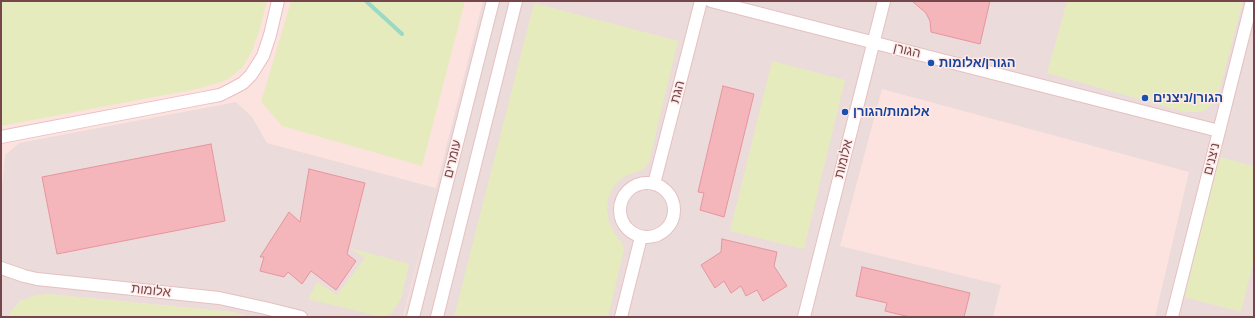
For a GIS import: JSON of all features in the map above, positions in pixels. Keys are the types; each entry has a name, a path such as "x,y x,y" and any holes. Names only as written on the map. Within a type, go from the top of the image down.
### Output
{"street":[{"path":"1,137 220,95 242,83 251,75 263,56 270,35 278,1"},
{"name":"עומרים","path":"413,317 493,1"},
{"name":"עומרים","path":"437,317 516,1"},
{"name":"הגת","path":"654,184 702,1"},
{"name":"הגורן","path":"711,1 1219,130"},
{"name":"אלומות","path":"804,317 884,1"},
{"name":"ניצנים","path":"1172,317 1252,1"},
{"path":"641,183 654,184 662,187 669,195 673,205 673,216 669,226 662,233 652,237 641,237 632,233 624,225 620,215 620,204 624,195 631,187 641,183"},
{"path":"621,317 641,237"},
{"name":"אלומות","path":"1,268 24,276 37,278 226,300 301,317"}],"shaded area":[{"path":"483,1 1254,1 1254,317 1155,317 1189,172 882,89 840,246 1001,285 993,317 404,317 426,228 403,317 251,317 232,312 47,294 20,301 7,317 1,317 1,196 5,155 19,143 236,102 252,117 267,143 436,188"}],"green space":[{"path":"1,1 267,1 259,32 252,51 243,67 227,80 202,88 1,126"},
{"path":"291,1 465,1 422,166 282,126 261,102"},
{"path":"1067,1 1243,1 1220,88 1214,103 1206,110 1200,112 1185,112 1047,73"},
{"path":"534,3 678,41 649,162 643,170 627,175 618,181 612,189 608,199 607,210 609,221 624,249 608,317 454,317"},
{"path":"772,61 845,80 804,249 730,231"},
{"path":"1219,157 1254,166 1254,259 1241,312 1184,297"},
{"path":"350,248 409,264 401,299 391,314 377,316 308,299 317,282 337,295 365,258"},
{"path":"47,294 232,312 249,317 7,317 20,301 33,296"}],"building":[{"path":"912,1 990,1 980,44 931,32 930,21 926,13"},
{"path":"723,86 754,94 724,217 700,210 704,193 698,192"},
{"path":"211,144 225,221 57,254 42,177"},
{"path":"309,169 365,183 347,254 356,261 336,290 311,271 302,284 288,272 284,277 260,271 264,257 260,257 289,212 300,222"},
{"path":"722,239 777,252 774,266 787,286 763,301 757,290 746,296 741,286 731,293 724,281 715,288 701,265 721,252"},
{"path":"862,267 970,293 964,317 910,317 885,311 887,303 856,296"}],"waterway":[{"path":"366,1 402,34"}],"place":[{"name":"הגורן/אלומות","path":"931,63"},
{"name":"הגורן/ניצנים","path":"1145,98"},
{"name":"אלומות/הגורן","path":"845,112"}]}
